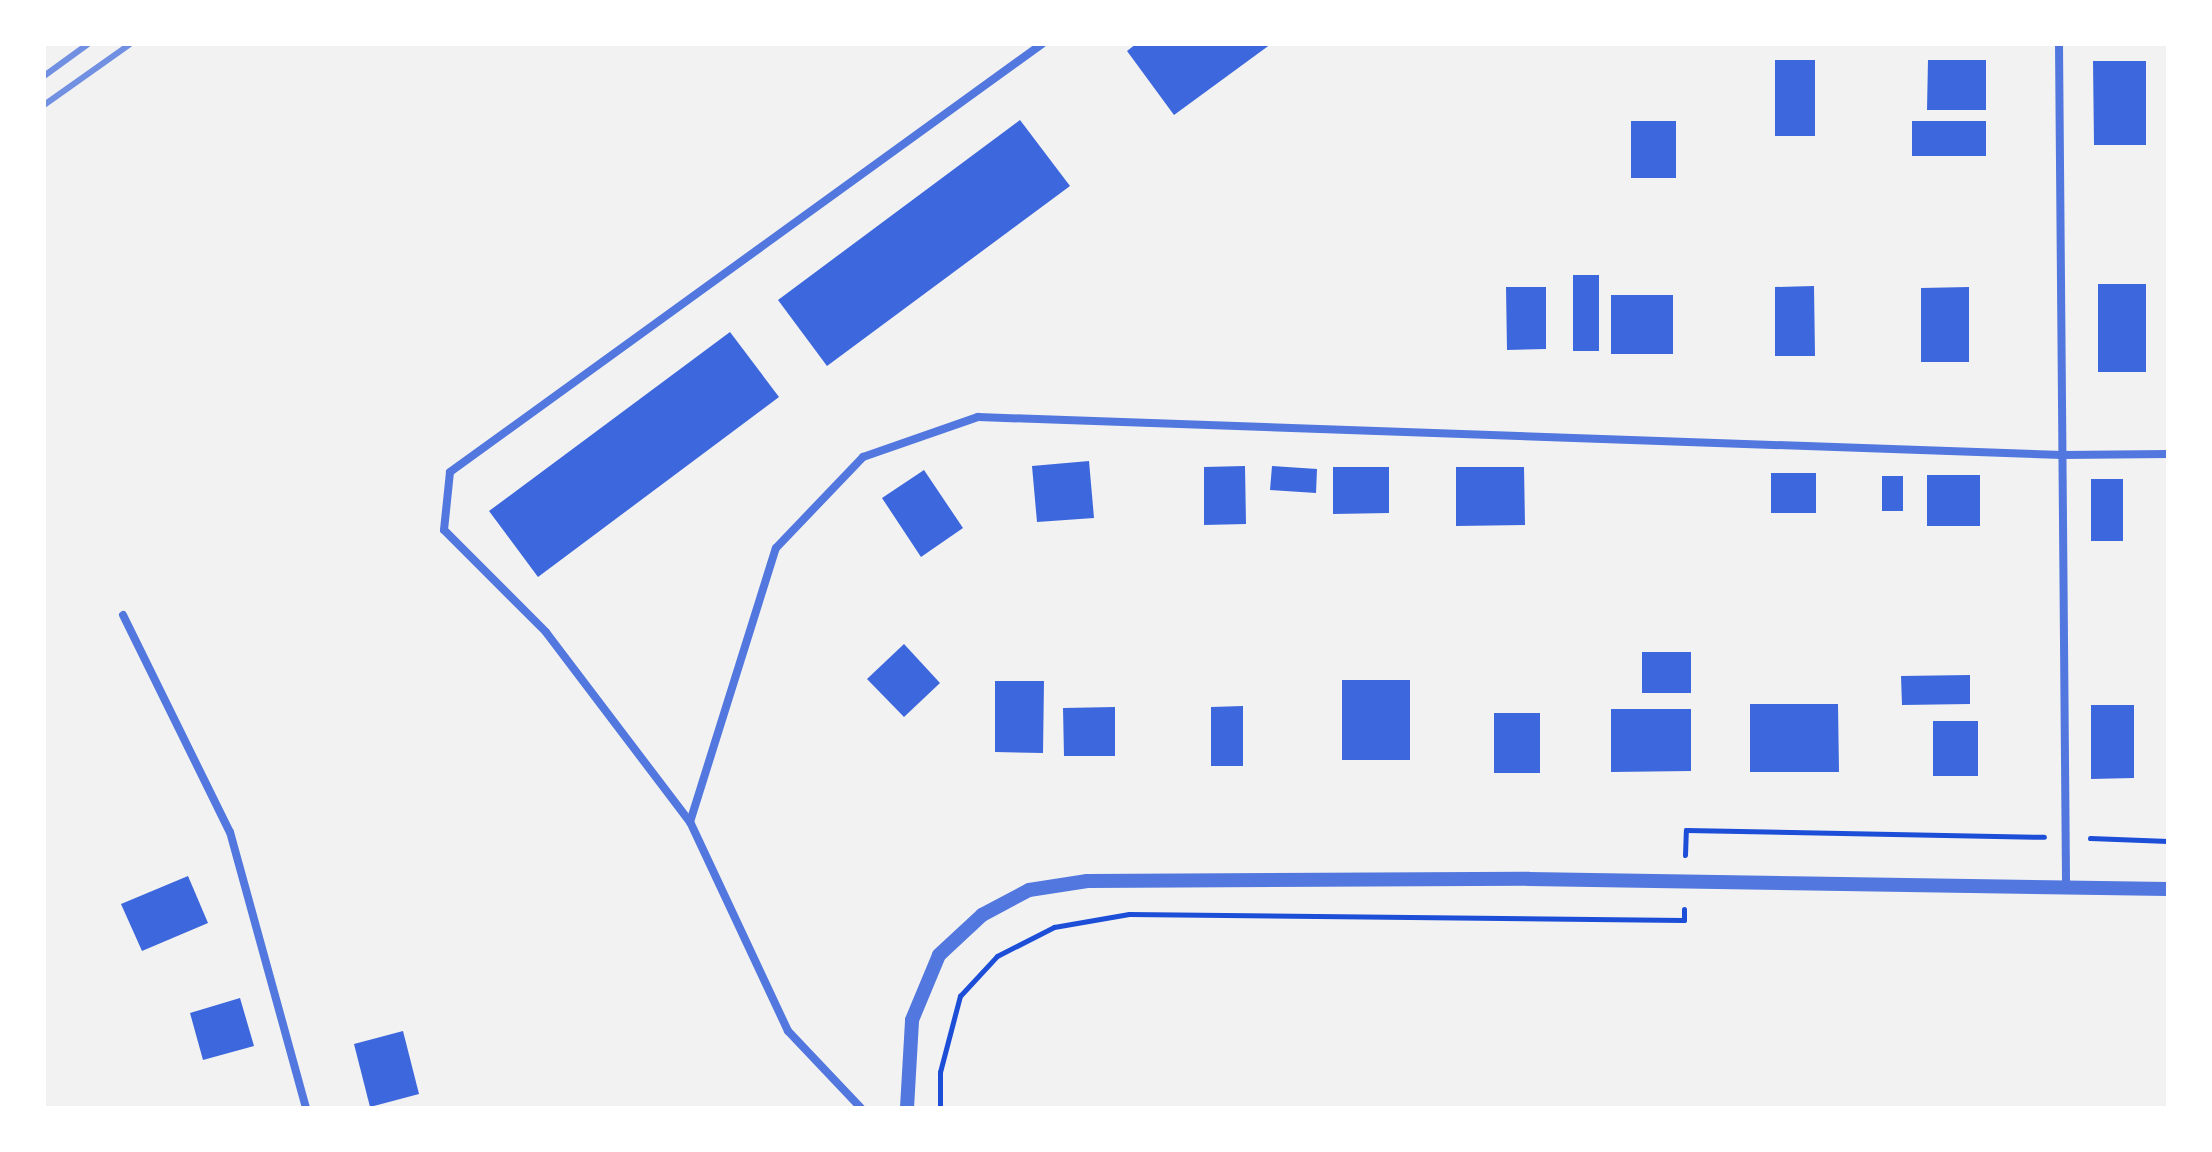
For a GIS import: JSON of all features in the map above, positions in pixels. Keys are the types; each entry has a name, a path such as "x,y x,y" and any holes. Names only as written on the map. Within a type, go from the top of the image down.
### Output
{"street":[{"path":"861,1108 788,1031 690,822 546,632 444,530 450,472 1042,44"},
{"path":"2059,44 2066,887"},
{"path":"690,822 776,548 863,457 978,417 2062,455 2168,454"},
{"path":"123,615 230,832 306,1108"},
{"path":"907,1108 912,1020 939,955 982,915 1029,890 1087,881 1419,880 2168,889"}],"building":[{"path":"1136,44 1271,44 1174,115 1127,51"},
{"path":"1775,60 1815,60 1815,136 1775,136"},
{"path":"1928,60 1986,60 1986,110 1927,110"},
{"path":"2093,61 2146,61 2146,145 2094,145"},
{"path":"1020,120 1070,186 827,366 778,300"},
{"path":"1631,121 1676,121 1676,178 1631,178"},
{"path":"1912,121 1986,121 1986,156 1912,156"},
{"path":"1573,275 1599,275 1599,351 1573,351"},
{"path":"2098,284 2146,284 2146,372 2098,372"},
{"path":"1814,286 1815,356 1775,356 1775,287"},
{"path":"1506,287 1546,287 1546,349 1507,350"},
{"path":"1969,287 1969,362 1921,362 1921,288"},
{"path":"1611,295 1673,295 1673,354 1611,354"},
{"path":"730,332 779,397 538,577 489,511"},
{"path":"1089,461 1094,518 1037,522 1032,466"},
{"path":"1245,466 1246,524 1204,525 1204,467"},
{"path":"1272,466 1317,469 1316,493 1270,490"},
{"path":"1333,467 1389,467 1389,513 1333,514"},
{"path":"1456,467 1524,467 1525,525 1456,526"},
{"path":"924,470 963,528 921,557 882,498"},
{"path":"1771,473 1816,473 1816,513 1771,513"},
{"path":"1927,475 1980,475 1980,526 1927,526"},
{"path":"1882,476 1903,476 1903,511 1882,511"},
{"path":"2091,479 2123,479 2123,541 2091,541"},
{"path":"904,644 940,683 904,717 867,679"},
{"path":"1642,652 1691,652 1691,693 1642,693"},
{"path":"1970,675 1970,704 1902,705 1901,676"},
{"path":"1342,680 1410,680 1410,760 1342,760"},
{"path":"995,681 1044,681 1043,753 995,752"},
{"path":"1750,704 1838,704 1839,772 1750,772"},
{"path":"2091,705 2134,705 2134,778 2091,779"},
{"path":"1243,706 1243,766 1211,766 1211,707"},
{"path":"1115,707 1115,756 1064,756 1063,708"},
{"path":"1611,709 1691,709 1691,771 1611,772"},
{"path":"1494,713 1540,713 1540,773 1494,773"},
{"path":"1933,721 1978,721 1978,776 1933,776"},
{"path":"188,876 208,923 142,951 121,904"},
{"path":"240,998 254,1046 203,1060 190,1013"},
{"path":"403,1031 419,1094 370,1107 354,1044"}],"railway":[{"path":"44,76 88,44"},
{"path":"44,105 130,44"}]}
